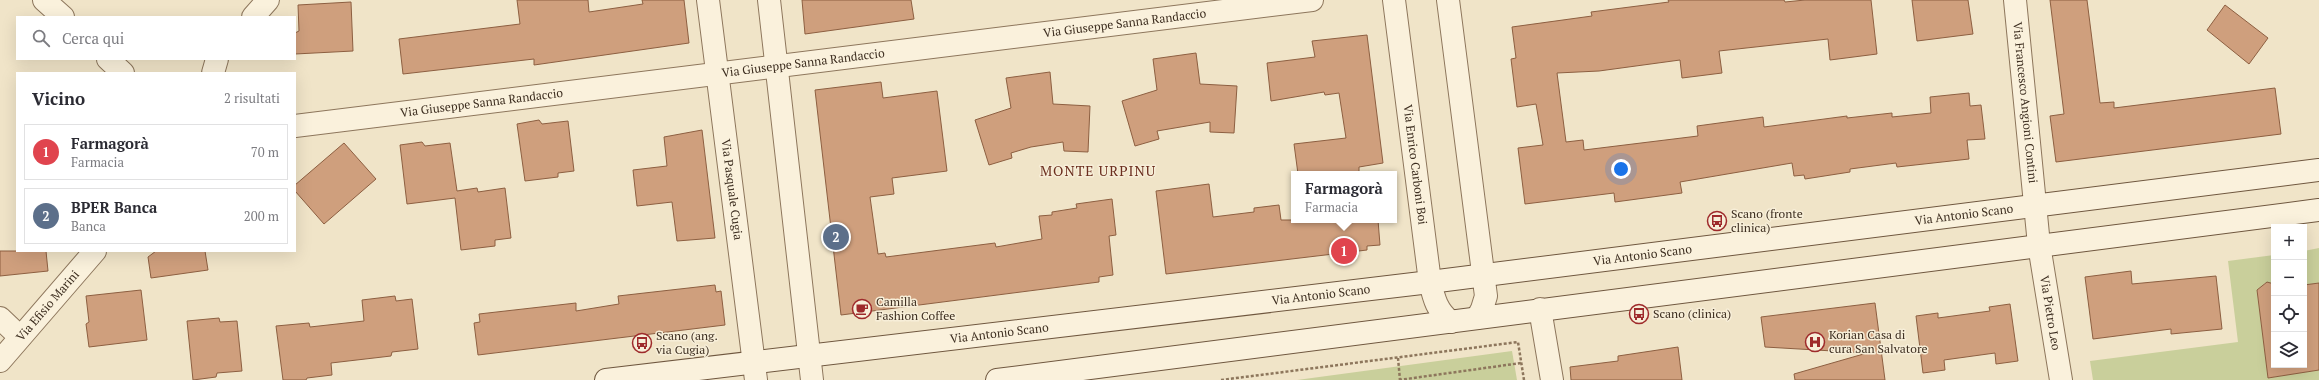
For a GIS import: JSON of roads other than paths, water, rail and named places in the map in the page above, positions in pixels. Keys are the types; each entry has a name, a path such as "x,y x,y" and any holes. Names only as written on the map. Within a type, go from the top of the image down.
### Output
{"street":[{"path":"44,0 62,16"},
{"path":"254,16 268,0"},
{"name":"Via Pasquale Cugia","path":"708,0 751,374"},
{"path":"769,0 812,380"},
{"name":"Via Giuseppe Sanna Randaccio","path":"296,126 1312,0"},
{"name":"Via Enrico Carboni Boi","path":"1394,0 1430,282 1434,300 1441,314 1451,322"},
{"path":"1448,0 1486,296 1477,318"},
{"name":"Via Francesco Angioni Contini","path":"2015,0 2034,205"},
{"path":"109,60 122,72"},
{"path":"213,72 217,60"},
{"name":"Via Antonio Scano","path":"606,380 751,374 809,356 1430,282 1483,274 2319,170"},
{"path":"2034,205 2039,245"},
{"path":"997,380 2319,210"},
{"name":"Via Pietro Leo","path":"2039,245 2060,380"},
{"name":"Via Efisio Marini","path":"0,361 94,252"},
{"path":"1540,309 1552,380"},
{"path":"0,318 20,337"}],"place":[{"name":"Scano (fronte clinica)","path":"1717,221"},
{"name":"BPER Banca","path":"836,237"},
{"name":"Farmagorà","path":"1344,251"},
{"name":"Camilla Fashion Coffee","path":"862,309"},
{"name":"Scano (clinica)","path":"1639,314"},
{"name":"Korian Casa di cura San Salvatore","path":"1815,342"},
{"name":"Scano (ang. via Cugia)","path":"642,343"}],"district":[{"name":"MONTE URPINU","path":"1098,171"}]}
